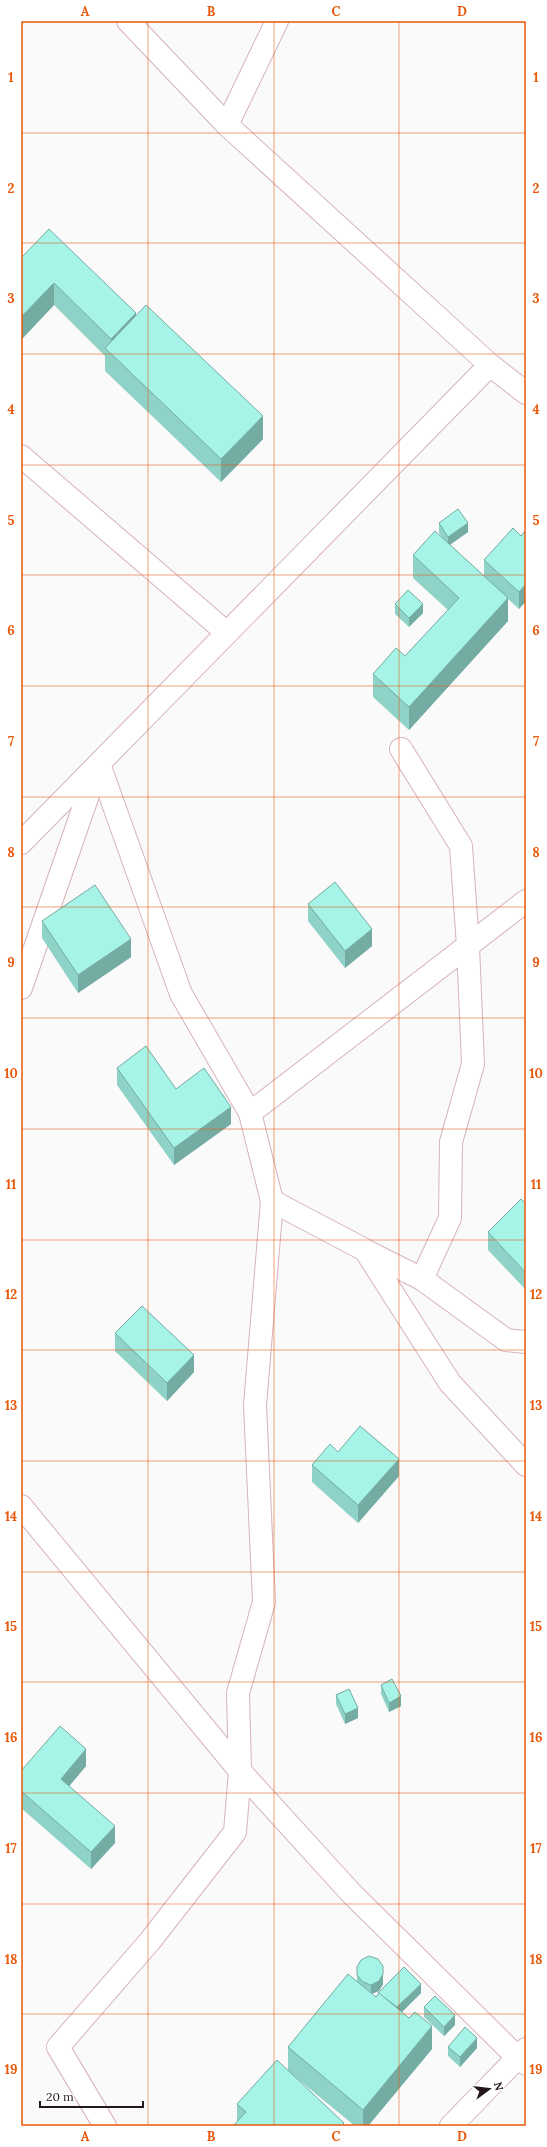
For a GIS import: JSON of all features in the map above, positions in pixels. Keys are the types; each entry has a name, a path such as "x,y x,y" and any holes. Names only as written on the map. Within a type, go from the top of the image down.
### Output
{"street":[{"path":"128,21 227,125 490,365 526,393"},
{"path":"227,125 277,21"},
{"path":"21,843 490,365"},
{"path":"21,456 227,633"},
{"path":"401,749 461,846 468,946 473,1064 451,1142 450,1218 422,1279"},
{"path":"21,988 98,764"},
{"path":"98,764 181,994 250,1113 272,1201 255,1405 264,1602 238,1693 240,1771 235,1832 150,1941 58,2047 105,2126"},
{"path":"250,1113 526,901"},
{"path":"272,1201 422,1279 506,1340 526,1342"},
{"path":"365,1250 450,1383 526,1465"},
{"path":"21,1506 240,1771 351,1893 523,2057 452,2126"}],"building":[{"path":"49,229 136,313 111,339 54,283 21,317 21,258"},
{"path":"146,305 263,416 221,459 105,348"},
{"path":"458,509 468,523 448,537 439,523"},
{"path":"513,528 521,536 526,530 526,584 519,592 484,560"},
{"path":"435,531 508,598 409,707 373,674 396,648 405,656 459,598 413,555"},
{"path":"408,590 423,604 409,618 395,604"},
{"path":"335,882 372,929 345,951 308,904"},
{"path":"95,885 131,939 78,975 42,921"},
{"path":"146,1046 176,1089 204,1068 231,1107 174,1148 117,1068"},
{"path":"521,1199 526,1204 526,1273 488,1232"},
{"path":"142,1306 194,1355 167,1383 115,1333"},
{"path":"360,1426 399,1459 358,1505 312,1465 330,1444 338,1452"},
{"path":"392,1679 401,1696 389,1703 381,1685"},
{"path":"349,1689 358,1708 345,1714 336,1695"},
{"path":"60,1726 86,1749 61,1779 115,1826 91,1852 21,1791 21,1771"},
{"path":"369,1956 378,1959 383,1966 383,1974 379,1981 371,1985 363,1982 357,1975 357,1967 361,1960"},
{"path":"404,1967 421,1984 397,2007 378,1993"},
{"path":"348,1974 376,1997 379,1993 409,2018 415,2012 432,2026 363,2110 288,2047"},
{"path":"435,1996 455,2015 444,2027 424,2007"},
{"path":"465,2027 477,2038 460,2057 448,2047"},
{"path":"277,2060 344,2123 341,2126 233,2126 246,2112 237,2104"}]}
